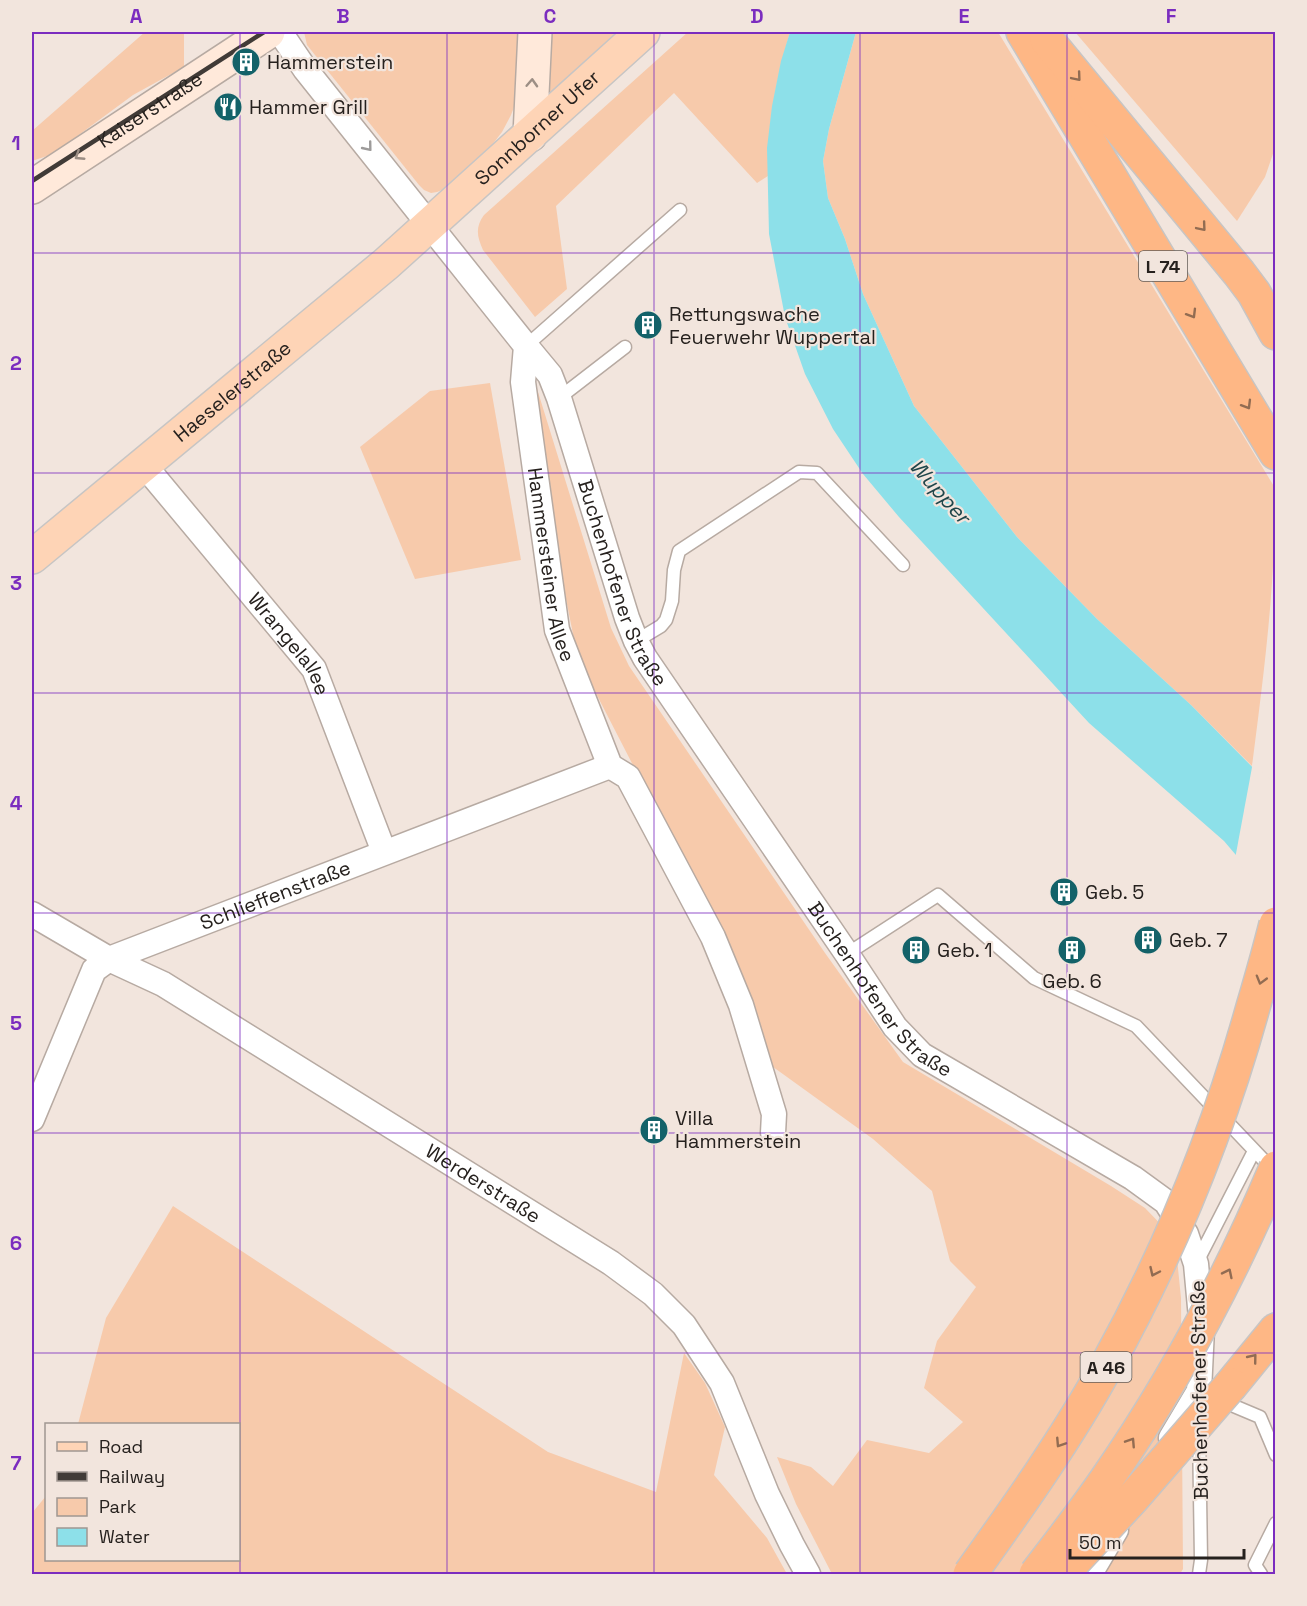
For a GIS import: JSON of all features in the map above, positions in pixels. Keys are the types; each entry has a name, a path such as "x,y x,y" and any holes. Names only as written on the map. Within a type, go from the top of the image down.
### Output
{"highway":[{"name":"L 74","path":"1023,32 1275,453"},
{"path":"1040,32 1239,273 1267,314 1275,333"},
{"name":"A 46","path":"970,1575 1064,1437 1107,1366 1184,1207 1211,1141 1240,1055 1275,924"},
{"path":"1036,1575 1107,1479 1169,1382 1219,1292 1244,1240 1265,1160"},
{"path":"1062,1575 1132,1499 1231,1385 1275,1330"}],"main road":[{"name":"Kaiserstraße","path":"32,187 268,32"},
{"path":"530,135 535,32"},
{"name":"Sonnborner Ufer","path":"431,225 643,32"},
{"name":"Haeselerstraße","path":"40,545 144,465 431,225"}],"street":[{"path":"280,32 305,69 526,346"},
{"name":"Buchenhofener Straße","path":"526,346 550,375 559,398 627,618 645,658 895,1027 922,1055 1133,1178 1166,1202 1186,1234 1196,1264 1202,1329 1199,1391"},
{"name":"Hammersteiner Allee","path":"526,346 523,382 557,630 610,766 628,777 713,937 741,1005 774,1114 773,1133"},
{"name":"Wrangelallee","path":"144,465 314,669 384,852"},
{"name":"Schlieffenstraße","path":"32,1119 94,970 109,959 610,766"},
{"name":"Werderstraße","path":"32,914 109,959 163,984 611,1263 653,1294 684,1325 722,1383 767,1494 808,1575"},
{"path":"1090,1575 1199,1391"}],"lane":[{"path":"526,346 680,210"},
{"path":"559,398 625,347"},
{"path":"636,641 661,626 666,620 672,601 674,570 679,551 799,471 817,473 903,564"},
{"path":"847,954 938,895 1034,978 1136,1026 1275,1173"},
{"path":"1196,1264 1265,1160"},
{"path":"1199,1391 1260,1417 1275,1455"},
{"name":"Buchenhofener Straße","path":"1199,1391 1201,1560 1199,1575"},
{"path":"1261,1575 1255,1565 1275,1523"}],"green space":[{"path":"145,32 184,32 184,67 133,95 53,154 32,161 32,131"},
{"path":"304,32 524,32 516,102 502,132 492,145 442,190 431,193 419,185 307,45"},
{"path":"546,32 620,32 549,96 543,91"},
{"path":"688,32 790,32 773,103 768,176 757,183 674,93 556,206 567,289 535,317 483,250 478,232 481,219"},
{"path":"856,32 998,32 1275,488 1274,558 1265,662 1252,766 1191,705 1097,619 1017,537 914,406 863,294 845,239 828,198 823,161 829,129"},
{"path":"1075,32 1275,32 1275,148 1265,177 1237,221"},
{"path":"534,379 611,628 629,666 825,953 903,1062 1145,1208 1175,1239 1181,1298 1183,1569 1180,1574 832,1574 796,1504 777,1457 811,1467 833,1486 867,1440 929,1453 963,1422 924,1388 937,1341 976,1287 950,1261 932,1191 873,1139 769,1064 654,806 584,670 574,639 562,579"},
{"path":"490,383 521,560 415,579 360,447 430,391"},
{"path":"173,1206 548,1452 656,1492 684,1353 705,1383 725,1427 714,1475 767,1538 787,1574 32,1574 32,1513 45,1497 45,1561 240,1561 240,1423 78,1423 106,1318"}],"water":[{"name":"Wupper","path":"790,32 856,32 829,129 823,161 828,198 845,239 863,294 914,406 1017,537 1097,619 1191,705 1275,790 1275,901 1224,841 1089,723 899,517 863,474 833,429 805,374 785,317 769,234 767,148 772,106 781,61"}],"pier":[{"path":"1253,762 1276,786 1276,904 1235,859"}],"railway":[{"path":"32,181 264,32"}],"place":[{"name":"Hammerstein","path":"246,62"},
{"name":"Hammer Grill","path":"228,107"},
{"name":"Rettungswache Feuerwehr Wuppertal","path":"648,325"},
{"name":"Geb. 5","path":"1064,892"},
{"name":"Geb. 7","path":"1148,940"},
{"name":"Geb. 1","path":"916,950"},
{"name":"Geb. 6","path":"1072,950"},
{"name":"Villa Hammerstein","path":"654,1130"}]}
